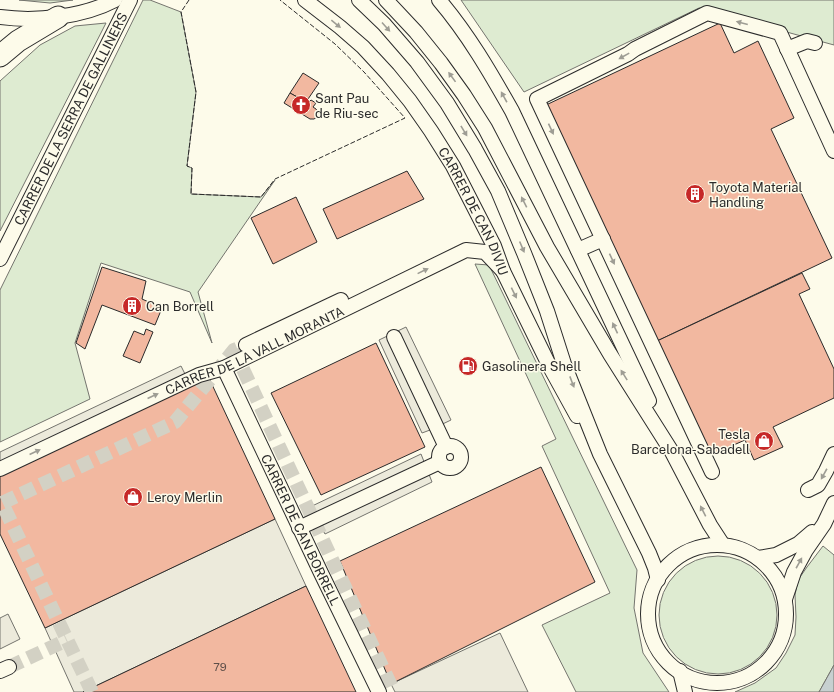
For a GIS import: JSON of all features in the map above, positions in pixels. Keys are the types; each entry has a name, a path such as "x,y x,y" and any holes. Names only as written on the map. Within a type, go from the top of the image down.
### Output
{"highway":[{"path":"0,56 18,40 58,17"}],"street":[{"path":"1,18 29,19 58,17 84,11 115,0"},
{"name":"CARRER DE LA SERRA DE GALLINERS","path":"0,259 130,0"},
{"name":"CARRER DE CAN DIVIU","path":"306,0 363,47 388,74 410,100 454,166 494,246 503,271 550,367 600,454"},
{"name":"CARRER DE CAN DIVIU","path":"359,0 384,24 417,62 447,103 475,149 498,192 547,311 564,364 600,454 649,553 658,580"},
{"path":"386,0 442,63 485,128 547,247 610,354 672,452"},
{"path":"439,0 465,33 489,69 512,111 672,452 710,525 723,545"},
{"path":"712,472 537,100 707,13 780,33 834,151"},
{"path":"787,49 807,41 815,43"},
{"path":"578,250 603,239"},
{"name":"CARRER DE LA VALL MORANTA","path":"0,469 199,375 224,368 466,250 485,252 503,271"},
{"path":"246,344 373,285 396,284"},
{"path":"394,337 446,447"},
{"name":"CARRER DE CAN BORRELL","path":"224,368 379,692"},
{"path":"453,446 457,448 461,454 461,461 456,467 449,469 440,462 440,451 446,447 453,446"},
{"path":"808,490 818,485 834,454"},
{"path":"300,528 440,462"},
{"path":"785,599 794,572 806,550 824,524 834,503"},
{"path":"758,558 776,555 798,544 824,524"},
{"path":"708,546 730,546 745,551 758,558 775,576 785,599 786,617 784,629 781,640 772,656 764,665 749,675 722,687 714,683 691,677 680,671 664,657 656,645 651,631 649,617 650,601 654,587 666,568 682,555 695,549 708,546"},
{"path":"680,671 685,692"}],"green space":[{"path":"19,0 73,0 50,3"},
{"path":"143,0 150,0 181,12 196,92 187,166 192,168 191,194 261,197 275,180 198,292 212,343 190,292 101,263 75,343 90,399 0,442 0,290"},
{"path":"461,0 834,0 834,45 699,8 524,92"},
{"path":"106,23 0,231 0,81 40,45 75,26"},
{"path":"475,264 489,265 637,570 634,608 643,653 669,692 576,692 542,625 610,593 542,446 556,439"},
{"path":"823,546 834,555 834,665 819,692 735,692 755,683 776,668 786,653 795,635 795,595 798,580"},
{"path":"718,556 741,560 760,573 773,592 777,615 773,638 760,657 741,670 718,674 695,670 676,657 663,638 659,615 663,592 676,573 695,560"}],"shaded area":[{"path":"406,327 451,420 422,433 379,340"},
{"path":"181,366 185,374 0,462 0,452"},
{"path":"421,454 432,482 325,534 310,507"},
{"path":"275,519 306,586 83,692 74,692 45,628"},
{"path":"8,614 20,639 0,649 0,618"},
{"path":"500,633 528,692 395,692 391,684"},
{"path":"834,665 834,692 819,692"}],"building":[{"name":"Toyota Material Handling","path":"720,23 734,53 758,41 794,118 771,129 832,258 657,341 546,105"},
{"path":"303,73 319,83 306,102 290,93"},
{"name":"Sant Pau de Riu-sec","path":"290,93 308,103 311,100 316,103 313,107 318,112 317,117 310,119 284,103"},
{"path":"407,171 424,199 337,239 323,209"},
{"path":"296,197 317,242 273,264 251,218"},
{"name":"Can Borrell","path":"102,267 146,281 142,299 162,308 155,325 102,305 85,349 76,343"},
{"path":"802,273 810,289 799,294 834,369 834,398 773,427 783,447 754,460 745,440 711,455 657,341"},
{"path":"146,329 153,332 140,363 123,356 134,331 144,335"},
{"path":"376,343 425,447 321,495 271,393"},
{"name":"Leroy Merlin","path":"208,376 275,519 45,628 0,534 0,475"},
{"path":"541,467 595,582 391,684 340,561"},
{"path":"306,586 356,692 83,692"}],"tunnel":[{"path":"92,692 2,503 175,422 234,350 246,345"},
{"path":"234,350 394,692"},
{"path":"9,667 67,640"}],"fence":[{"path":"189,0 181,12 196,92 187,166 192,168 191,194 261,197 275,179 405,118 364,72 335,44 280,0"}],"place":[{"name":"Sant Pau de Riu-sec","path":"301,105"},
{"name":"Toyota Material Handling","path":"695,194"},
{"name":"Can Borrell","path":"132,306"},
{"name":"Gasolinera Shell","path":"468,366"},
{"name":"Tesla Barcelona-Sabadell","path":"764,441"},
{"name":"Leroy Merlin","path":"133,497"}]}
